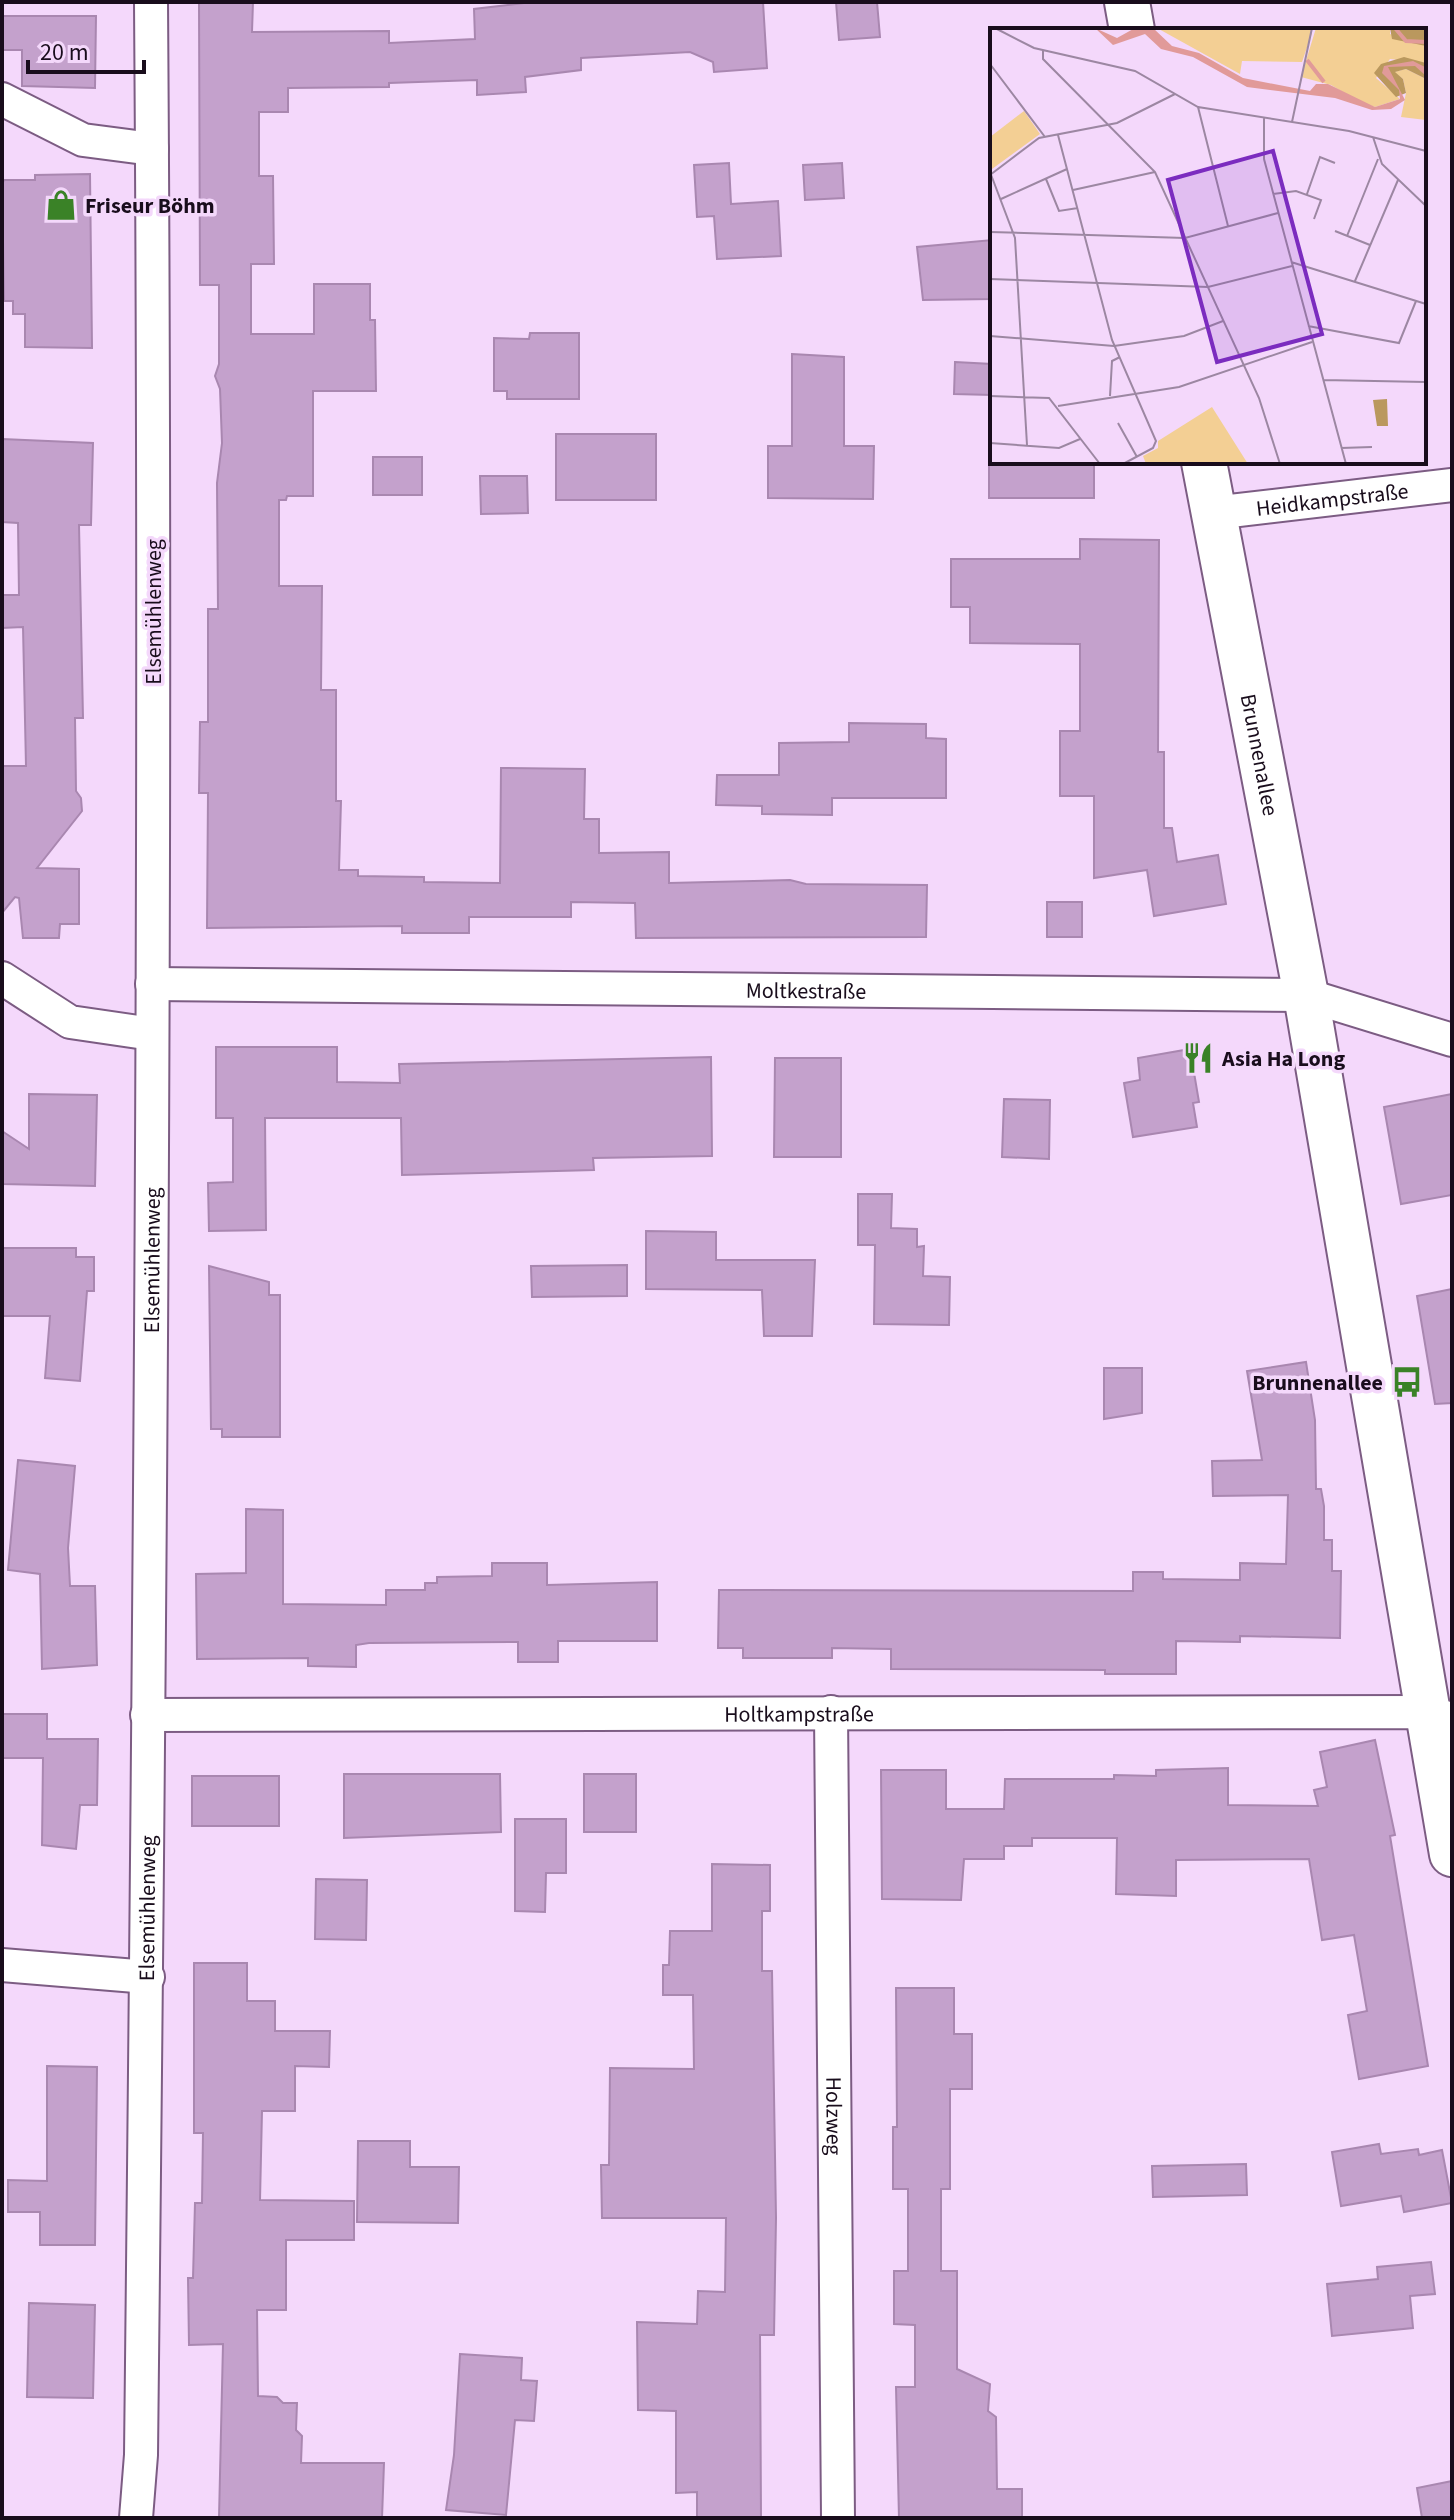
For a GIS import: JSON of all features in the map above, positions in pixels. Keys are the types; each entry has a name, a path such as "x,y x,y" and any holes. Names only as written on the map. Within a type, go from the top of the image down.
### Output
{"street":[{"name":"Elsemühlenweg","path":"136,2518 141,2455 148,1977 152,1034 151,2"},
{"path":"1127,2 1132,28"},
{"path":"2,99 83,140 152,149"},
{"name":"Brunnenallee","path":"1204,464 1440,1715 1452,1854"},
{"name":"Heidkampstraße","path":"1213,513 1452,485"},
{"path":"2,978 70,1022 152,1034"},
{"name":"Moltkestraße","path":"152,984 1306,995 1452,1040"},
{"name":"Holtkampstraße","path":"147,1715 831,1712 1440,1715"},
{"name":"Holzweg","path":"831,1712 838,2518"},
{"path":"2,1965 148,1977"}],"building":[{"path":"199,2 253,2 252,32 389,31 389,43 475,39 474,9 532,2 763,2 767,68 714,72 713,62 690,52 581,58 581,70 525,77 526,92 477,95 477,80 389,83 389,87 288,88 288,112 259,112 259,176 273,176 274,264 251,264 251,334 314,334 314,284 370,284 370,320 375,320 376,391 313,391 313,496 287,496 286,500 279,500 279,586 322,586 321,690 336,690 336,801 341,801 339,870 358,870 358,876 424,877 424,882 500,883 501,768 585,769 584,819 599,819 599,853 669,852 669,883 790,880 806,884 927,885 926,937 636,938 635,903 571,902 571,917 469,917 469,933 402,933 402,926 207,928 208,793 199,793 200,722 208,722 208,609 218,609 217,483 222,443 220,389 215,376 219,364 219,285 200,285"},
{"path":"836,2 877,2 880,37 839,40"},
{"path":"2,16 96,16 95,88 22,86 22,50 2,50"},
{"path":"729,163 731,204 778,201 781,256 717,259 714,216 697,217 694,165"},
{"path":"842,163 844,198 805,200 803,165"},
{"path":"90,174 92,348 25,347 25,314 13,314 13,301 4,301 2,184 4,180 35,180 35,175"},
{"path":"990,240 990,299 923,300 917,247"},
{"path":"530,333 579,333 579,399 507,399 507,391 494,391 494,338 529,339"},
{"path":"792,354 844,357 844,446 874,446 873,499 768,498 768,446 792,446"},
{"path":"955,362 990,364 990,395 954,394"},
{"path":"556,434 656,434 656,500 556,500"},
{"path":"2,439 93,443 91,525 79,525 83,718 75,718 76,791 81,798 82,811 37,868 79,869 79,924 60,924 59,938 23,938 19,898 15,897 2,913 2,766 26,766 23,627 2,628 2,595 19,595 18,523 2,522"},
{"path":"373,457 422,457 422,495 373,495"},
{"path":"989,462 1094,464 1094,498 989,498"},
{"path":"480,476 527,476 528,513 481,514"},
{"path":"1080,539 1159,540 1158,752 1164,752 1164,828 1172,828 1177,862 1218,855 1226,904 1154,916 1147,870 1094,878 1094,796 1060,796 1060,731 1080,731 1080,644 970,643 970,607 951,607 951,559 1080,559"},
{"path":"849,723 926,724 926,738 946,739 946,798 832,798 832,815 762,814 762,806 716,805 717,775 779,775 779,743 849,742"},
{"path":"1047,902 1082,902 1082,937 1047,937"},
{"path":"216,1047 337,1047 337,1082 400,1083 399,1064 711,1057 712,1156 593,1158 594,1170 402,1175 401,1118 265,1118 266,1230 209,1231 208,1183 233,1182 233,1118 216,1118"},
{"path":"1190,1049 1199,1102 1193,1103 1197,1127 1133,1137 1124,1083 1140,1080 1138,1058"},
{"path":"775,1058 841,1058 841,1157 774,1157"},
{"path":"29,1094 97,1095 95,1186 2,1184 2,1131 29,1149"},
{"path":"1452,1094 1452,1195 1401,1204 1384,1107"},
{"path":"1004,1099 1050,1100 1049,1159 1002,1157"},
{"path":"858,1194 892,1194 891,1228 917,1229 917,1247 924,1246 923,1276 950,1277 949,1325 874,1324 875,1245 858,1245"},
{"path":"646,1231 716,1232 716,1260 815,1260 812,1336 764,1336 762,1290 646,1289"},
{"path":"2,1248 76,1248 76,1257 94,1257 94,1291 87,1291 80,1381 45,1378 50,1316 2,1316"},
{"path":"627,1265 627,1296 532,1297 531,1266"},
{"path":"209,1266 269,1282 269,1295 280,1295 280,1437 222,1437 222,1429 211,1429"},
{"path":"1452,1289 1452,1403 1435,1404 1417,1296"},
{"path":"1306,1362 1315,1420 1316,1489 1321,1489 1324,1506 1324,1540 1332,1540 1332,1571 1341,1571 1340,1638 1240,1636 1240,1642 1176,1641 1176,1674 1105,1674 1105,1670 891,1669 891,1649 832,1648 832,1658 743,1658 743,1648 718,1648 719,1590 1133,1591 1133,1572 1163,1572 1163,1579 1240,1580 1240,1563 1286,1564 1288,1495 1213,1496 1212,1461 1262,1460 1247,1371"},
{"path":"1104,1368 1142,1368 1142,1413 1104,1419"},
{"path":"18,1460 75,1466 68,1548 70,1586 95,1586 97,1665 42,1669 40,1574 8,1570"},
{"path":"246,1509 283,1510 283,1604 386,1605 386,1590 425,1590 425,1583 437,1583 437,1577 492,1576 492,1563 547,1563 547,1585 657,1582 657,1641 558,1641 558,1662 518,1662 518,1642 356,1645 356,1667 308,1666 308,1658 197,1659 196,1574 246,1573"},
{"path":"2,1714 47,1714 47,1739 98,1739 97,1805 80,1805 76,1849 42,1845 43,1758 2,1758"},
{"path":"1375,1740 1395,1835 1390,1836 1428,2066 1359,2079 1348,2015 1367,2011 1354,1935 1322,1940 1309,1859 1176,1860 1176,1896 1116,1894 1117,1838 1032,1838 1032,1846 1004,1846 1004,1859 964,1859 961,1900 882,1899 881,1770 946,1770 946,1809 1004,1809 1005,1779 1114,1779 1114,1775 1156,1776 1156,1770 1228,1768 1228,1805 1318,1806 1314,1790 1327,1787 1320,1752"},
{"path":"344,1774 500,1774 501,1832 344,1838"},
{"path":"584,1774 636,1774 636,1832 584,1832"},
{"path":"192,1776 279,1776 279,1826 192,1826"},
{"path":"515,1819 566,1819 566,1873 546,1873 545,1912 515,1911"},
{"path":"712,1864 770,1865 770,1911 762,1911 762,1971 772,1971 776,2218 774,2335 760,2335 761,2518 697,2518 697,2492 676,2493 676,2411 638,2410 637,2322 697,2324 698,2291 725,2292 726,2218 602,2218 601,2165 609,2165 610,2068 694,2069 693,1995 663,1995 663,1965 669,1965 670,1931 712,1931"},
{"path":"316,1879 367,1880 366,1940 315,1939"},
{"path":"194,1963 247,1963 247,2001 275,2001 275,2031 330,2031 329,2067 295,2066 295,2111 262,2111 260,2200 354,2201 354,2240 286,2240 286,2310 257,2310 258,2396 277,2397 283,2403 297,2403 296,2430 302,2436 301,2463 384,2463 382,2518 219,2518 223,2344 189,2345 188,2278 193,2278 195,2203 202,2203 203,2133 194,2133"},
{"path":"896,1988 954,1988 954,2034 972,2034 972,2089 950,2089 950,2189 941,2189 941,2271 957,2271 957,2369 990,2384 988,2411 996,2417 997,2489 1022,2489 1022,2518 899,2518 896,2387 915,2387 915,2325 894,2324 894,2271 908,2271 908,2189 893,2189 893,2127 897,2127"},
{"path":"47,2066 97,2067 95,2245 40,2245 40,2212 8,2212 8,2180 47,2181"},
{"path":"358,2141 410,2141 410,2167 459,2167 458,2223 357,2222"},
{"path":"1379,2144 1381,2154 1418,2149 1419,2155 1442,2150 1452,2203 1404,2212 1401,2196 1341,2206 1332,2152"},
{"path":"1246,2164 1247,2195 1153,2197 1152,2166"},
{"path":"1431,2262 1435,2294 1410,2296 1413,2328 1332,2336 1327,2284 1378,2279 1377,2267"},
{"path":"29,2303 95,2305 93,2398 27,2397"},
{"path":"460,2354 522,2358 521,2380 537,2381 534,2421 515,2420 506,2515 446,2510 454,2455"},
{"path":"1452,2481 1452,2518 1422,2518 1417,2488"}],"place":[{"name":"Friseur Böhm","path":"61,205"},
{"name":"Asia Ha Long","path":"1198,1058"},
{"name":"Brunnenallee","path":"1407,1382"}]}
